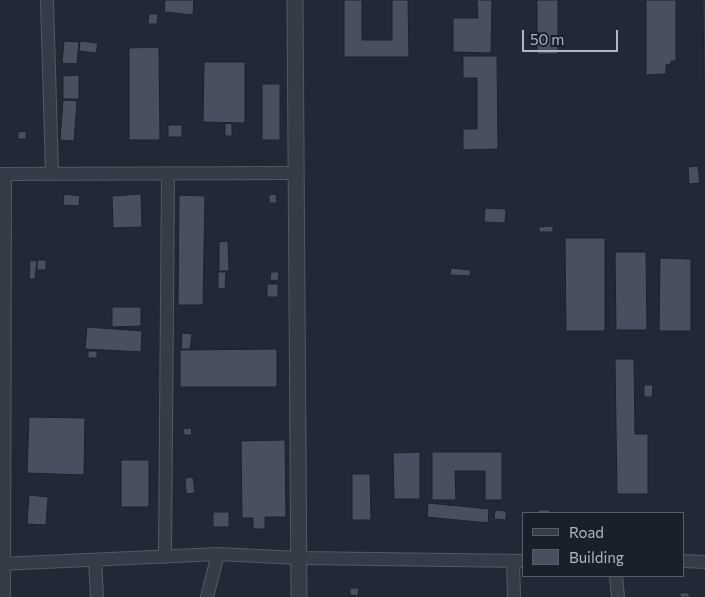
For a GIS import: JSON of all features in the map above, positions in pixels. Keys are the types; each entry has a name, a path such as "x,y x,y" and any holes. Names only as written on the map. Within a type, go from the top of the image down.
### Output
{"street":[{"path":"46,0 52,174"},
{"path":"295,0 299,597"},
{"path":"165,556 168,173"},
{"path":"4,597 2,564 2,174 296,173"},
{"path":"207,597 218,554"},
{"path":"2,564 218,554 299,558 518,561 514,597"},
{"path":"95,560 97,597"},
{"path":"685,561 705,562"},
{"path":"616,577 618,597"}],"building":[{"path":"165,0 194,0 193,15 164,12"},
{"path":"344,0 362,0 362,40 392,40 392,0 408,0 409,57 344,57"},
{"path":"477,0 492,0 491,53 453,52 453,18 478,18"},
{"path":"537,0 558,0 558,54 537,54"},
{"path":"646,0 676,0 676,61 671,61 671,64 666,65 666,74 646,75"},
{"path":"703,0 705,0 705,78 704,78"},
{"path":"149,14 158,14 157,24 148,24"},
{"path":"64,41 79,42 77,64 62,63"},
{"path":"80,41 98,43 96,53 79,51"},
{"path":"159,47 160,140 129,140 129,48"},
{"path":"463,56 497,56 498,149 463,150 463,129 477,129 477,78 463,78"},
{"path":"204,62 245,62 245,123 203,122"},
{"path":"79,75 79,99 63,99 63,76"},
{"path":"262,84 280,84 280,140 262,140"},
{"path":"63,100 77,101 74,141 60,140"},
{"path":"225,123 232,124 232,136 225,136"},
{"path":"168,125 182,125 182,137 168,137"},
{"path":"26,131 26,139 18,139 18,132"},
{"path":"698,166 700,183 689,184 688,167"},
{"path":"64,194 80,196 79,206 63,205"},
{"path":"141,194 142,227 113,228 112,196"},
{"path":"276,194 277,203 269,203 269,195"},
{"path":"179,195 205,196 203,305 178,305"},
{"path":"485,208 506,209 505,223 484,222"},
{"path":"553,226 553,232 539,232 539,227"},
{"path":"565,238 605,238 605,331 566,331"},
{"path":"228,241 229,271 219,271 219,242"},
{"path":"615,252 646,252 647,330 616,330"},
{"path":"660,258 691,259 691,331 659,331"},
{"path":"30,260 37,261 35,279 29,279"},
{"path":"37,260 46,260 46,270 37,270"},
{"path":"451,268 471,270 470,276 450,275"},
{"path":"218,272 226,272 225,289 218,288"},
{"path":"271,272 279,272 278,281 270,280"},
{"path":"267,284 278,284 278,297 267,297"},
{"path":"112,307 141,307 141,326 112,327"},
{"path":"87,327 142,331 141,352 85,349"},
{"path":"182,333 192,334 190,349 181,349"},
{"path":"277,349 277,387 180,387 180,350"},
{"path":"88,351 97,351 97,358 88,358"},
{"path":"615,359 634,359 635,434 648,434 648,494 617,494"},
{"path":"644,385 653,385 652,397 644,397"},
{"path":"29,417 85,418 84,475 27,473"},
{"path":"191,428 192,435 184,435 183,429"},
{"path":"285,440 286,517 265,517 265,529 253,529 253,518 242,518 241,441"},
{"path":"420,452 420,499 394,499 393,453"},
{"path":"432,452 502,452 502,500 485,500 485,471 455,471 456,500 432,500"},
{"path":"121,460 149,460 149,507 121,507"},
{"path":"352,474 370,474 371,520 352,520"},
{"path":"193,477 195,493 186,494 185,478"},
{"path":"29,495 48,497 46,525 27,524"},
{"path":"428,503 489,509 488,523 427,517"},
{"path":"495,510 506,511 506,520 494,519"},
{"path":"538,510 550,510 550,512 538,512"},
{"path":"213,512 229,512 229,527 213,527"},
{"path":"350,588 359,588 358,596 350,595"},
{"path":"680,593 689,593 689,597 680,597"}]}
